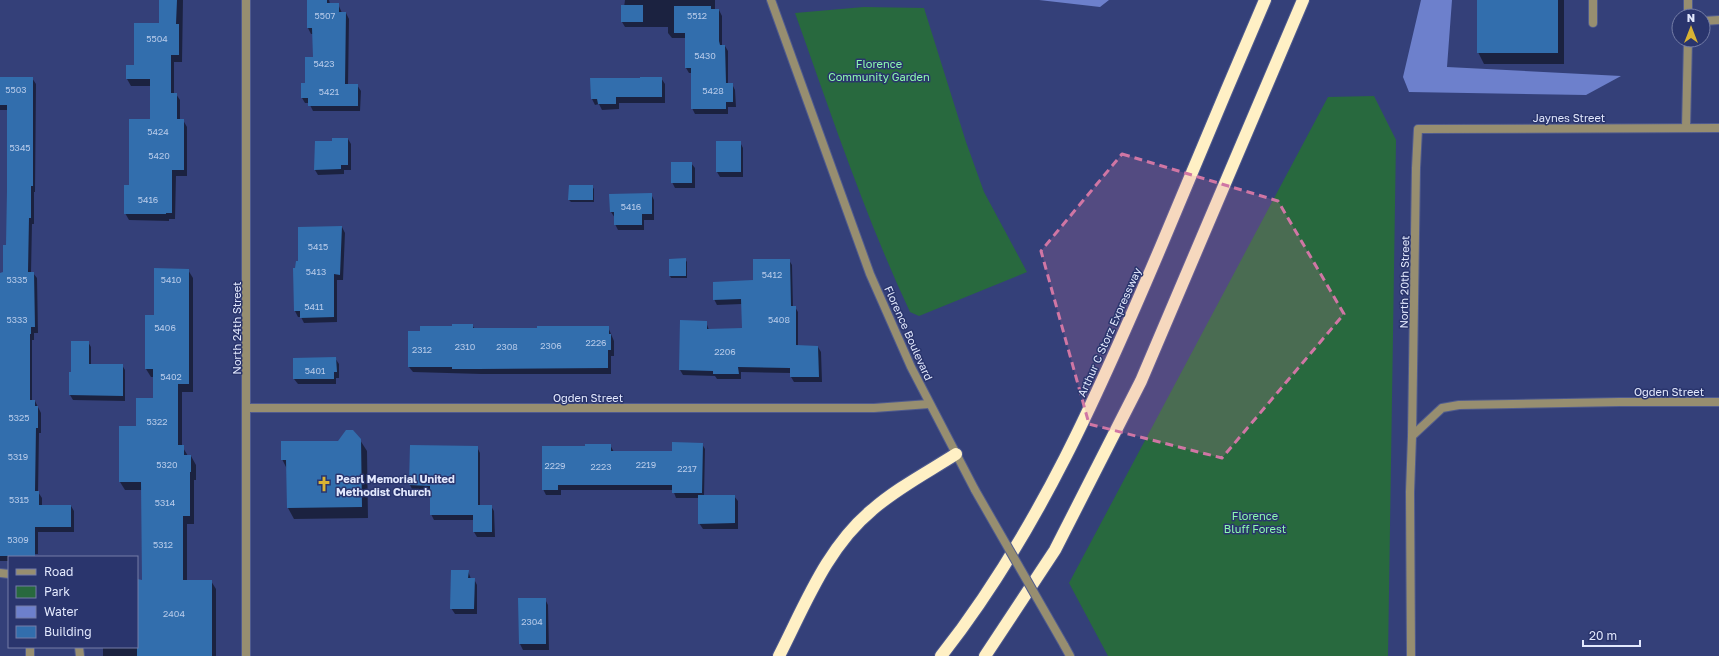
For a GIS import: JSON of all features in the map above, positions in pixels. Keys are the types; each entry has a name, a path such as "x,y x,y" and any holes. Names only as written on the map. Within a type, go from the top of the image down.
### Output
{"highway":[{"name":"Arthur C Storz Expressway","path":"941,656 966,624 1035,514 1084,421 1120,344 1265,0"},
{"path":"985,656 1055,550 1141,381 1303,0"},
{"path":"780,656 828,561 846,535 864,517 887,498 956,454"}],"street":[{"name":"North 24th Street","path":"246,0 246,656"},
{"name":"Florence Boulevard","path":"771,0 870,274 911,367 975,490 1070,656"},
{"path":"1593,0 1593,23"},
{"path":"1686,128 1688,48"},
{"name":"Jaynes Street","path":"1418,129 1719,128"},
{"name":"North 20th Street","path":"1411,656 1410,492 1418,129"},
{"name":"Ogden Street","path":"1412,436 1442,408 1459,406 1620,402 1719,402"},
{"name":"Ogden Street","path":"247,408 874,408 929,404"}],"highlighted area":[{"path":"1122,154 1278,201 1344,314 1222,458 1089,424 1041,251"}],"green space":[{"name":"Florence Community Garden","path":"864,7 924,8 966,142 984,192 1027,272 919,316 910,312 878,239 849,164 795,13"},
{"name":"Florence Bluff Forest","path":"1374,96 1396,140 1388,656 1108,656 1069,583 1328,97"}],"water":[{"path":"1039,0 1109,0 1100,7"},
{"path":"1421,0 1452,0 1447,67 1621,76 1586,95 1409,92 1403,77"}],"building":[{"path":"159,0 177,0 176,24 179,24 179,55 171,55 171,93 177,93 177,119 184,119 184,170 172,170 172,213 124,214 124,185 129,185 129,119 150,119 150,79 126,79 126,65 134,65 134,23 159,23"},
{"path":"307,0 327,0 327,3 339,3 339,12 346,12 345,84 358,84 358,106 308,106 308,98 301,98 301,83 305,83 305,57 313,57 312,28 307,28"},
{"path":"1477,0 1558,0 1558,53 1477,53"},
{"path":"621,5 643,5 643,22 621,22"},
{"path":"674,6 711,6 711,9 719,9 719,41 720,45 725,45 726,83 733,83 733,102 726,102 726,109 691,109 691,68 685,68 685,33 674,33"},
{"path":"0,77 33,77 33,186 31,186 31,218 29,218 28,272 34,272 35,327 31,327 30,334 30,400 35,400 35,406 38,406 38,428 36,428 35,491 39,491 39,505 71,505 71,527 35,527 35,556 0,556 0,273 3,272 3,245 6,245 7,105 0,105"},
{"path":"662,77 662,97 616,97 616,104 598,104 597,99 591,99 590,78"},
{"path":"332,138 348,138 348,165 341,165 341,169 314,170 315,141 332,141"},
{"path":"716,141 741,141 741,172 716,172"},
{"path":"671,162 692,162 692,183 671,183"},
{"path":"569,185 593,185 593,200 568,200"},
{"path":"652,193 652,214 642,214 642,225 614,225 614,212 610,212 609,194"},
{"path":"342,226 340,275 334,274 334,317 300,318 300,311 294,311 293,268 295,268 296,261 298,261 298,227"},
{"path":"686,258 686,276 669,276 669,259"},
{"path":"753,259 790,259 791,306 796,306 796,345 818,346 819,377 790,377 790,368 738,367 739,374 713,374 713,371 679,370 680,320 707,321 707,329 742,328 741,299 713,300 713,282 753,280"},
{"path":"154,268 189,269 189,384 178,384 178,445 184,445 184,455 191,455 190,516 183,516 183,580 212,580 212,656 137,656 138,579 142,580 141,482 119,482 119,426 136,426 136,398 153,398 153,369 145,369 145,315 154,315"},
{"path":"452,324 473,324 473,328 609,326 609,334 611,334 611,350 608,350 608,368 452,369 452,367 408,367 408,331 420,331 420,326 452,326"},
{"path":"71,341 89,341 89,364 123,364 123,396 69,395"},
{"path":"336,357 337,372 334,372 334,379 293,379 293,358"},
{"name":"Pearl Memorial United Methodist Church","path":"346,430 353,430 361,439 362,507 287,508 286,460 281,460 281,441 338,441"},
{"path":"672,442 703,443 702,493 672,493 672,485 558,485 558,490 542,490 542,446 585,446 585,444 611,444 611,451 672,451"},
{"path":"410,445 478,446 478,505 492,505 492,532 473,532 473,515 430,515 430,486 409,485"},
{"path":"698,495 735,495 735,523 698,524"},
{"path":"451,570 469,570 468,578 475,578 474,609 450,609"},
{"path":"518,598 546,598 546,644 519,644"}],"place":[{"name":"Pearl Memorial United Methodist Church","path":"324,484"}]}
